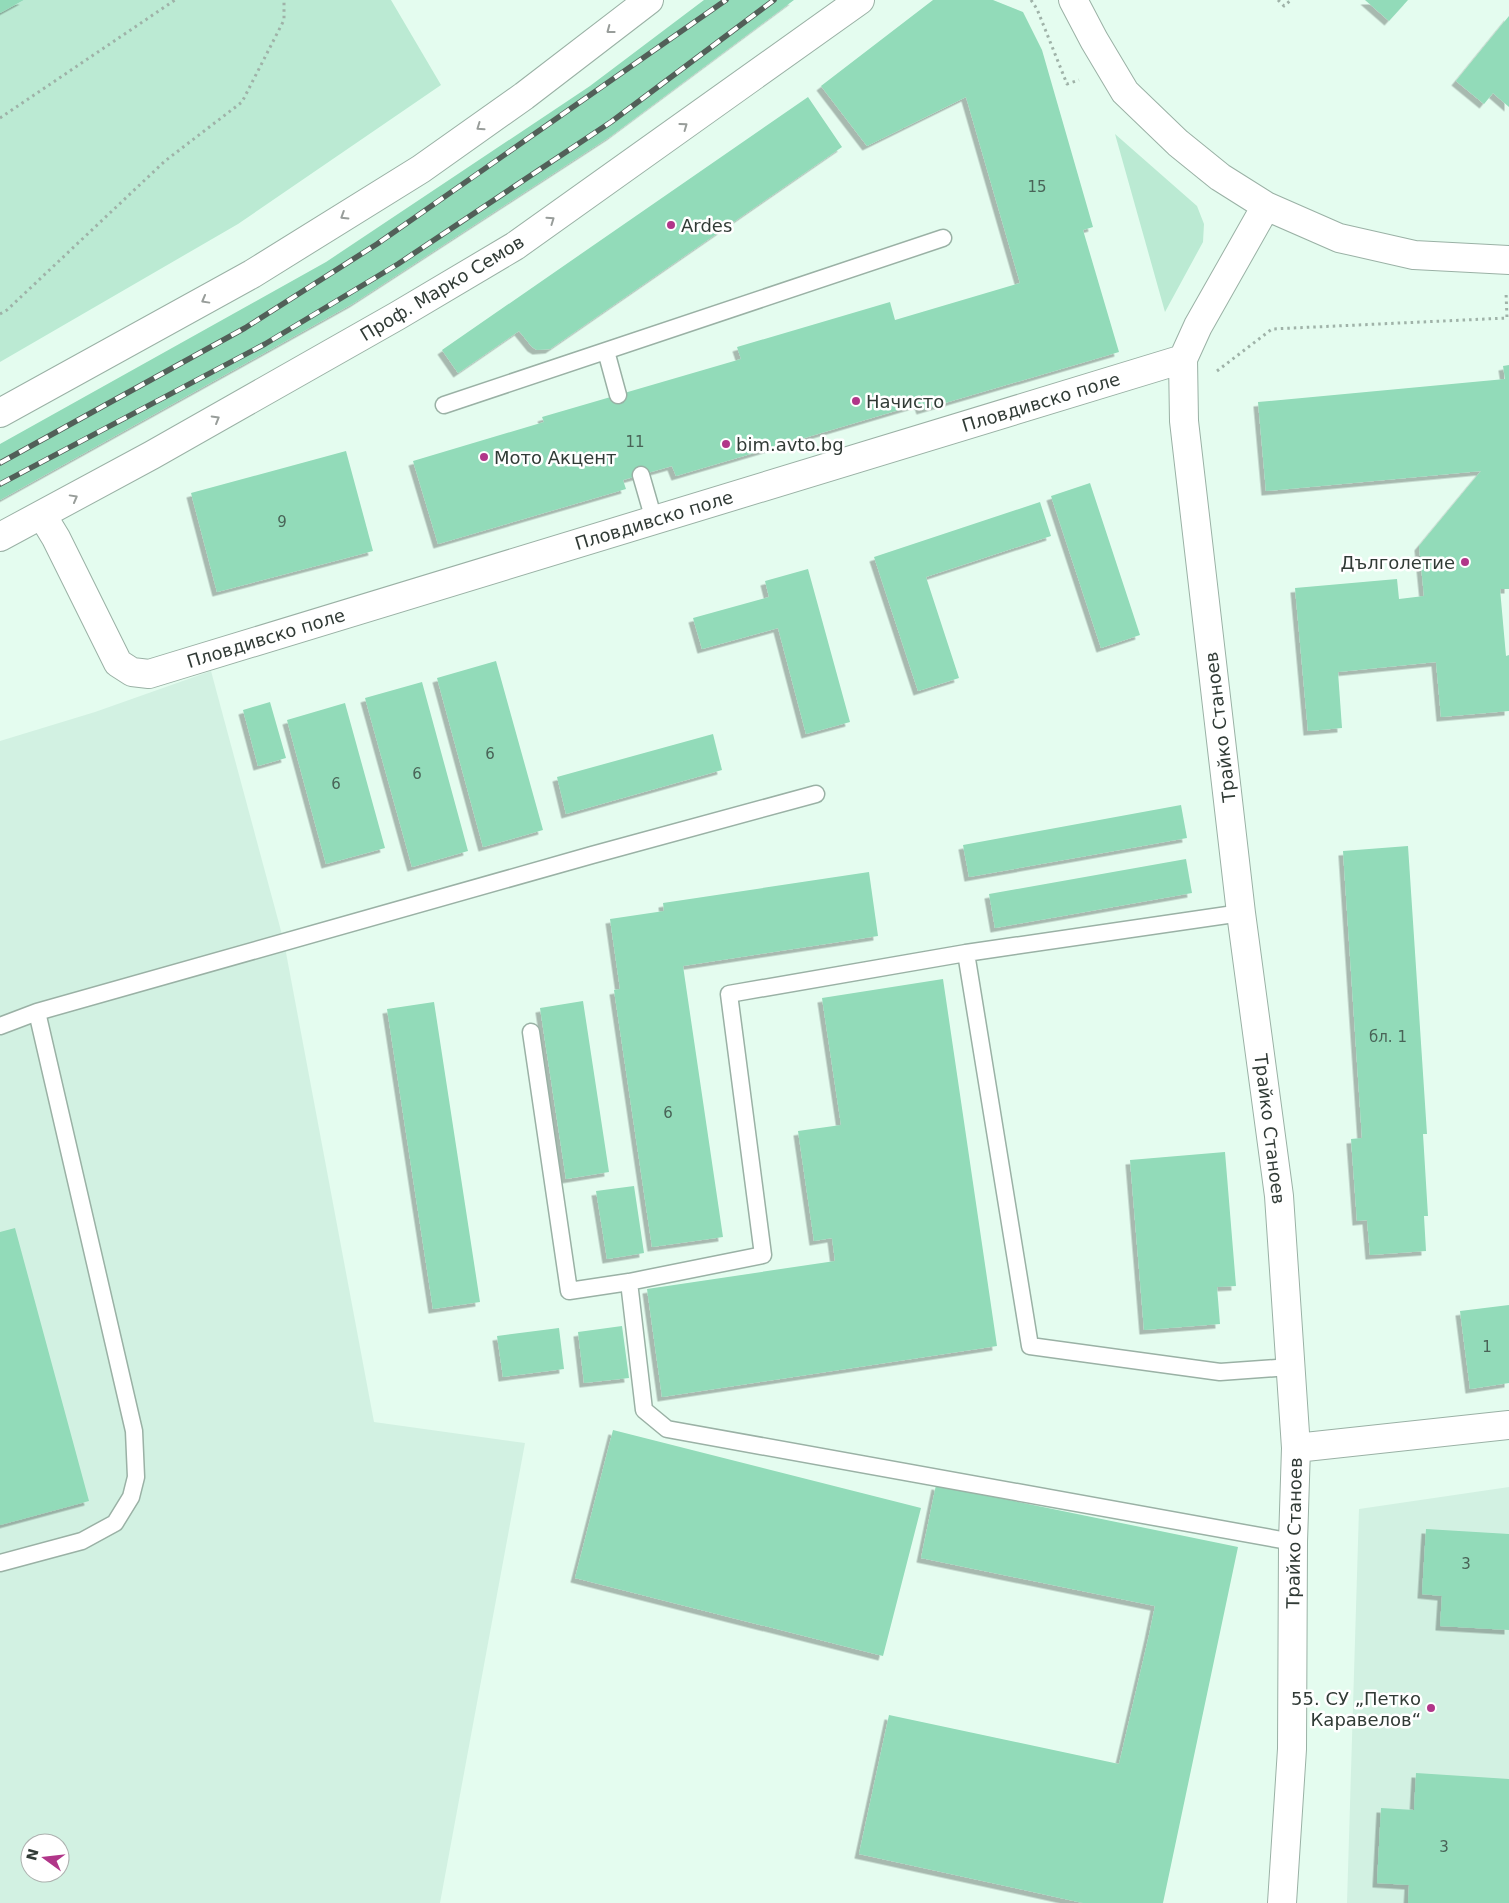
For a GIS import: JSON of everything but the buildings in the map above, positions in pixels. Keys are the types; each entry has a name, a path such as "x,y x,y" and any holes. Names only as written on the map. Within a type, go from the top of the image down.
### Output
{"street":[{"path":"0,413 252,274 421,169 524,96 649,0"},
{"name":"Проф. Марко Семов","path":"0,537 169,446 389,321 515,246 860,0"},
{"path":"1073,0 1125,92 1178,143 1220,178 1266,206 1339,238 1414,254 1506,260"},
{"path":"1183,359 1198,326 1266,206"},
{"name":"Пловдивско поле","path":"42,515 56,538 118,663 132,672 149,674 1183,359"},
{"name":"Трайко Станоев","path":"1183,359 1184,421 1241,912 1279,1196 1296,1448 1293,1542 1292,1749 1282,1903"},
{"path":"1296,1448 1509,1425"}],"lane":[{"path":"444,405 943,238"},
{"path":"606,351 618,395"},
{"path":"642,475 654,520"},
{"path":"0,1026 37,1012 592,855 816,794"},
{"path":"531,1032 569,1291 629,1282 762,1255 729,994 966,953 1241,912"},
{"path":"966,953 1030,1346 1220,1372 1290,1367"},
{"path":"0,1563 82,1541 115,1523 131,1497 136,1477 134,1431 37,1012"},
{"path":"629,1282 644,1410 667,1429 1293,1542"}],"path":[{"path":"0,118 176,0"},
{"path":"0,314 7,310 165,161 242,102 284,20 284,0"},
{"path":"1031,0 1037,9 1067,84 1082,80"},
{"path":"1278,0 1284,6 1291,0"},
{"path":"1213,374 1272,328 1507,318 1506,260"}],"shaded area":[{"path":"24,0 391,0 441,85 238,224 0,362 0,13"},
{"path":"1115,134 1197,206 1204,224 1203,242 1165,312"},
{"path":"211,671 284,942 374,1422 525,1443 440,1903 0,1903 0,741 95,712"},
{"name":"55. СУ „Петко Каравелов“","path":"1509,1487 1509,1903 1347,1903 1359,1509"}],"railway":[{"path":"0,463 245,328 377,244 726,0"},
{"path":"0,484 265,344 398,264 611,122 774,0"}],"place":[{"name":"Ardes","path":"671,225"},
{"name":"Начисто","path":"856,401"},
{"name":"bim.avto.bg","path":"726,444"},
{"name":"Мото Акцент","path":"484,457"},
{"name":"Дълголетие","path":"1465,562"},
{"name":"55. СУ „Петко Каравелов“","path":"1431,1708"}]}
